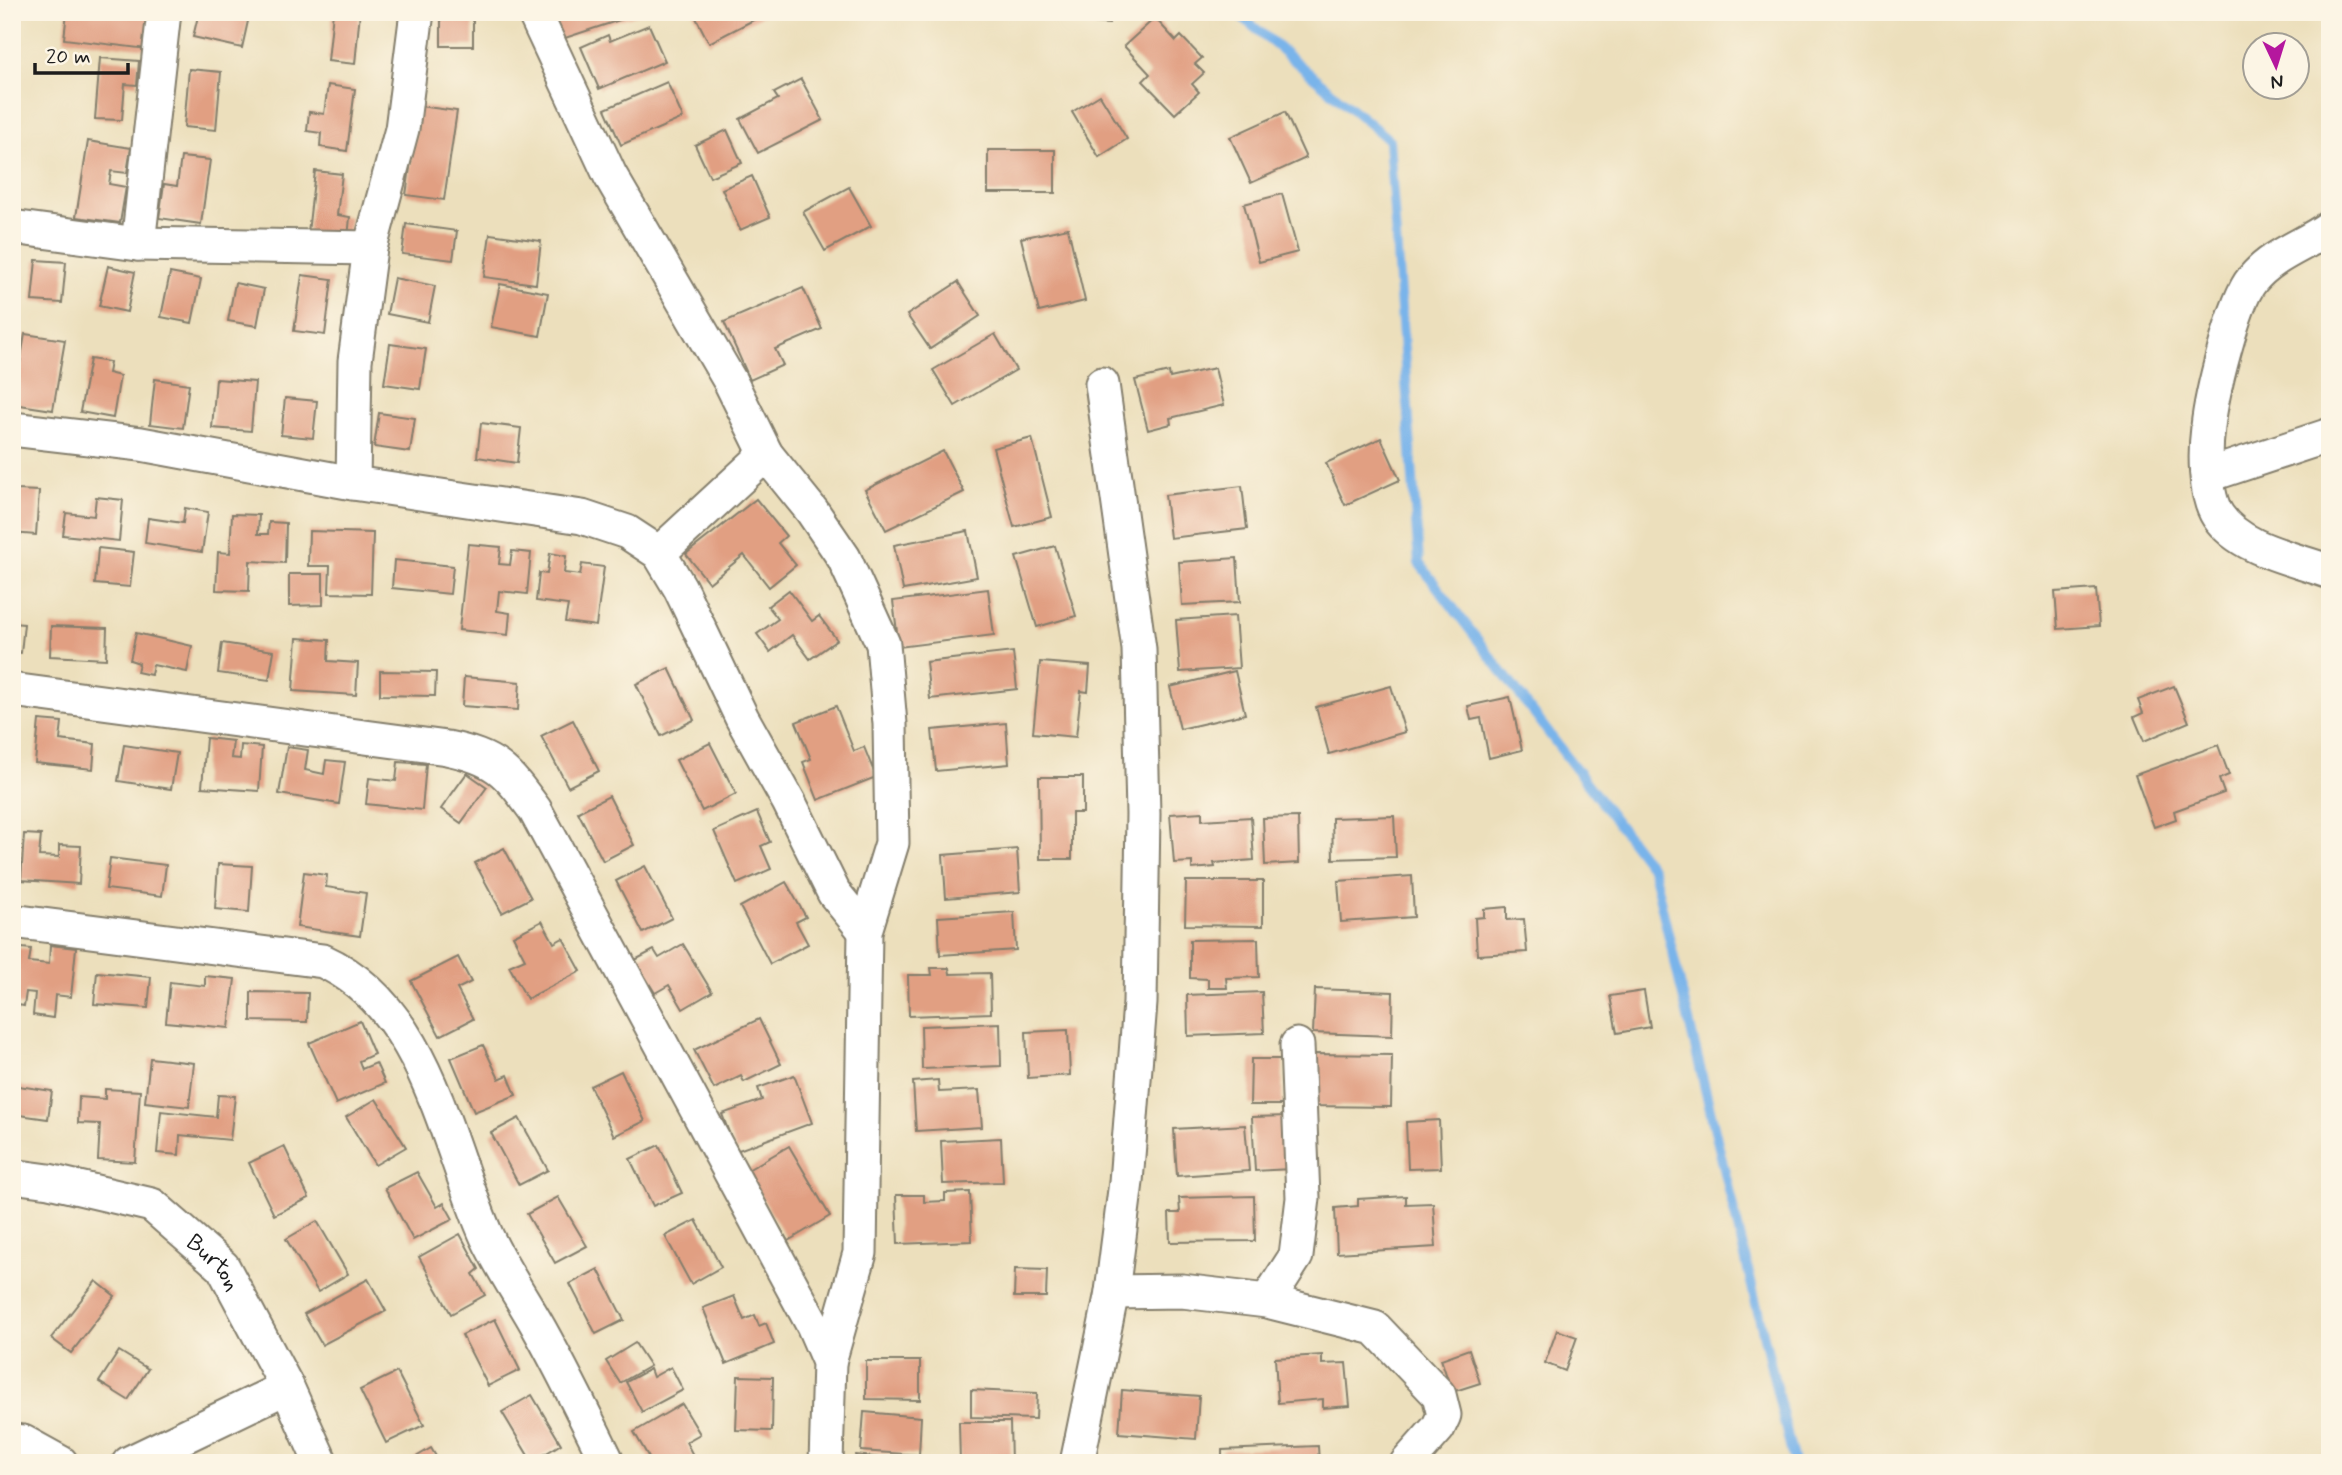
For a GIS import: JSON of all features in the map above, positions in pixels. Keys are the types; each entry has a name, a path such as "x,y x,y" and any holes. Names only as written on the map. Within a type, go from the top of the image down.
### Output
{"street":[{"path":"138,244 164,12"},
{"path":"352,483 355,361 370,248 402,129 417,12"},
{"path":"534,12 610,174 730,381 766,454 812,511 844,558 883,644 890,724 892,843 865,931 860,1253 829,1362 826,1463"},
{"path":"2330,226 2270,261 2250,282 2238,305 2208,426 2209,475 2216,514 2247,542 2330,572"},
{"path":"12,227 138,244 370,248"},
{"path":"2330,243 2327,251 2330,258"},
{"path":"1077,1463 1112,1292 1126,1182 1140,1003 1143,814 1139,649 1102,384"},
{"path":"12,429 141,444 352,483 582,517 627,531 659,552 680,588 742,718 789,802 834,893 865,931"},
{"path":"2209,475 2330,435"},
{"path":"659,552 766,454"},
{"path":"12,690 447,748 478,755 509,774 535,810 813,1325 829,1362"},
{"path":"12,921 323,961 347,972 373,997 412,1045 488,1238 547,1344 608,1463"},
{"path":"1267,1301 1296,1256 1298,1244 1303,1198 1297,1045"},
{"name":"Burton","path":"12,1176 49,1181 152,1205 223,1267 287,1387 321,1463"},
{"path":"1112,1292 1182,1291 1267,1301 1375,1328 1439,1395 1444,1415 1438,1429 1407,1463"},
{"path":"129,1463 287,1387"},
{"path":"12,1441 23,1442 61,1463"}],"building":[{"path":"67,12 152,12 147,49 64,39"},
{"path":"199,12 250,12 242,48 193,37"},
{"path":"333,12 360,12 355,64 328,61"},
{"path":"441,12 473,12 473,46 441,46"},
{"path":"550,12 641,12 641,13 559,40"},
{"path":"693,12 769,12 709,43"},
{"path":"1079,12 1110,12 1109,24 1079,22"},
{"path":"1155,18 1176,41 1181,36 1202,58 1195,64 1204,73 1192,84 1199,92 1175,114 1143,81 1150,74 1124,46"},
{"path":"649,25 665,61 599,89 581,47 608,35 610,41"},
{"path":"100,58 139,61 137,85 125,84 122,120 95,119"},
{"path":"189,69 221,72 216,130 184,127"},
{"path":"801,79 823,120 758,153 740,119 778,99 774,93"},
{"path":"667,82 683,118 621,145 605,109"},
{"path":"328,85 355,89 347,151 320,147 321,133 307,131 309,112 324,114"},
{"path":"1100,95 1127,139 1099,157 1072,112"},
{"path":"419,106 457,111 444,200 406,195"},
{"path":"1285,112 1306,158 1251,183 1230,137"},
{"path":"727,130 742,163 710,177 695,145"},
{"path":"88,141 131,148 127,173 111,171 109,184 126,187 120,223 76,217"},
{"path":"988,150 1055,150 1055,193 988,193"},
{"path":"181,157 210,160 201,224 159,218 164,184 177,186"},
{"path":"315,171 342,174 337,215 350,217 348,238 308,233"},
{"path":"752,176 770,217 740,230 722,189"},
{"path":"849,187 871,226 825,251 803,212"},
{"path":"1282,194 1298,252 1259,262 1244,204"},
{"path":"406,224 457,231 453,260 402,254"},
{"path":"1068,228 1085,301 1039,312 1021,238"},
{"path":"490,234 541,241 536,284 484,277"},
{"path":"36,260 66,262 62,303 32,301"},
{"path":"108,266 135,272 127,312 99,306"},
{"path":"170,273 201,279 192,323 161,317"},
{"path":"302,275 332,279 325,335 294,331"},
{"path":"394,278 435,286 428,322 387,314"},
{"path":"958,282 980,316 930,349 907,315"},
{"path":"235,283 264,289 257,326 228,321"},
{"path":"500,284 548,293 540,336 491,327"},
{"path":"803,288 822,329 775,349 783,365 750,380 724,322"},
{"path":"25,334 65,340 53,410 13,404"},
{"path":"995,334 1016,370 955,406 933,370"},
{"path":"390,344 426,349 420,389 384,384"},
{"path":"90,359 110,362 108,373 120,376 113,418 80,412"},
{"path":"1215,368 1224,405 1170,418 1171,424 1148,430 1135,380 1169,372 1170,378"},
{"path":"155,379 189,384 183,428 150,424"},
{"path":"216,379 255,382 251,431 212,428"},
{"path":"285,398 317,401 313,438 281,435"},
{"path":"379,413 415,418 410,452 374,447"},
{"path":"481,423 521,428 517,463 477,457"},
{"path":"1032,438 1052,517 1014,527 993,448"},
{"path":"1381,438 1400,480 1345,505 1326,463"},
{"path":"943,451 964,492 886,530 865,490"},
{"path":"1242,486 1247,529 1170,538 1165,495"},
{"path":"16,490 39,491 36,535 12,533 12,504 15,505"},
{"path":"96,497 123,500 119,541 63,535 66,513 94,516"},
{"path":"756,499 786,536 778,543 796,565 769,587 744,555 709,583 686,554"},
{"path":"185,508 208,512 202,552 145,543 148,518 183,523"},
{"path":"232,514 259,515 258,534 268,534 269,522 286,523 285,563 250,561 249,591 216,590 218,552 230,553"},
{"path":"309,531 373,533 371,594 329,593 330,566 308,566"},
{"path":"968,531 977,577 903,590 894,545"},
{"path":"468,544 501,547 499,564 510,565 512,551 531,553 527,594 499,591 497,611 510,613 508,635 459,630"},
{"path":"1055,546 1076,616 1037,627 1016,557"},
{"path":"98,548 134,552 130,587 95,584"},
{"path":"550,553 566,556 564,573 580,575 582,564 604,567 596,626 565,622 568,605 536,601 539,573 547,574"},
{"path":"1237,558 1240,602 1182,605 1179,562"},
{"path":"394,560 453,566 450,594 392,588"},
{"path":"289,574 323,574 323,605 289,606"},
{"path":"988,589 994,635 899,647 893,601"},
{"path":"2096,589 2099,626 2058,629 2055,592"},
{"path":"789,590 812,621 819,616 837,640 810,659 792,635 770,652 757,634 778,619 768,606"},
{"path":"1235,616 1239,668 1180,672 1176,620"},
{"path":"12,623 24,624 21,653 12,652"},
{"path":"51,626 107,628 106,659 50,656"},
{"path":"136,633 192,646 187,672 153,665 151,675 137,672 139,663 130,660"},
{"path":"297,638 329,640 328,661 358,663 356,695 293,691"},
{"path":"222,643 274,651 269,680 218,673"},
{"path":"1013,652 1017,689 930,699 926,662"},
{"path":"1040,662 1090,666 1088,692 1081,691 1076,737 1033,733"},
{"path":"669,668 694,720 661,736 636,684"},
{"path":"380,671 436,672 435,696 380,695"},
{"path":"1235,671 1245,714 1180,729 1170,687"},
{"path":"464,677 520,682 518,710 462,706"},
{"path":"1391,686 1405,732 1329,754 1316,707"},
{"path":"2174,686 2189,722 2144,741 2134,717 2143,713 2138,700"},
{"path":"1510,697 1522,750 1489,758 1481,718 1471,720 1468,706"},
{"path":"836,706 854,751 864,747 876,777 818,800 803,762 811,759 796,722"},
{"path":"39,720 62,722 60,740 95,744 93,769 35,763"},
{"path":"573,720 599,771 568,787 541,736"},
{"path":"1006,723 1009,764 936,771 932,730"},
{"path":"206,738 233,741 231,758 240,759 241,745 262,747 259,791 202,787"},
{"path":"710,743 736,794 702,811 676,760"},
{"path":"124,745 177,753 171,789 118,781"},
{"path":"2218,745 2229,775 2219,779 2224,793 2174,811 2176,819 2154,827 2135,775"},
{"path":"287,747 308,750 305,770 324,774 326,760 345,762 339,804 279,794"},
{"path":"398,762 426,764 422,810 366,804 369,778 396,781"},
{"path":"467,773 487,787 461,823 441,809"},
{"path":"1039,777 1083,777 1083,813 1072,813 1072,859 1040,859"},
{"path":"609,796 634,845 603,861 578,812"},
{"path":"757,812 770,842 761,846 771,869 737,884 714,831"},
{"path":"1202,812 1202,820 1251,817 1254,860 1214,863 1215,867 1192,869 1192,862 1174,863 1170,814"},
{"path":"1394,816 1396,857 1333,859 1332,818"},
{"path":"1298,817 1299,863 1265,865 1263,818"},
{"path":"24,834 41,835 39,856 59,857 59,845 81,846 79,884 21,880"},
{"path":"504,848 531,898 502,913 475,863"},
{"path":"1017,849 1020,892 946,898 943,855"},
{"path":"110,858 166,865 162,896 106,889"},
{"path":"218,864 252,866 249,912 215,909"},
{"path":"645,866 672,918 643,933 616,881"},
{"path":"304,872 327,875 326,887 366,893 360,936 297,927"},
{"path":"1412,876 1414,917 1341,922 1338,881"},
{"path":"1186,881 1263,881 1263,926 1185,925"},
{"path":"786,882 806,917 796,922 808,944 770,964 740,907"},
{"path":"1507,907 1507,920 1524,919 1527,952 1477,955 1475,918 1484,917 1484,909"},
{"path":"1014,912 1016,950 940,955 938,917"},
{"path":"542,921 554,943 563,938 581,971 527,999 509,966 525,959 513,936"},
{"path":"1258,939 1259,977 1226,978 1227,988 1208,988 1208,979 1190,978 1190,940"},
{"path":"683,944 712,992 683,1009 669,985 655,993 635,960 654,950 659,958"},
{"path":"50,945 76,948 71,997 55,995 53,1018 33,1015 35,993 26,992 24,1006 12,1004 12,947 31,949 29,962 49,964"},
{"path":"458,957 471,982 457,989 473,1019 440,1036 411,981"},
{"path":"931,968 949,968 950,974 990,973 991,1013 909,1016 908,975 932,975"},
{"path":"97,972 151,977 148,1008 94,1004"},
{"path":"205,976 235,979 229,1028 166,1022 170,982 205,986"},
{"path":"1315,989 1393,992 1392,1036 1313,1033"},
{"path":"1644,991 1650,1027 1617,1033 1610,996"},
{"path":"251,992 308,993 307,1022 251,1021"},
{"path":"1262,992 1264,1033 1188,1036 1187,995"},
{"path":"759,1019 781,1064 744,1082 741,1076 714,1089 694,1050"},
{"path":"360,1021 374,1054 359,1061 362,1069 376,1063 385,1083 336,1104 309,1043"},
{"path":"1000,1023 1001,1066 922,1069 921,1026"},
{"path":"1068,1030 1070,1075 1028,1078 1026,1032"},
{"path":"483,1045 499,1079 508,1075 516,1095 474,1112 451,1058"},
{"path":"1312,1054 1392,1055 1391,1107 1311,1106"},
{"path":"150,1058 194,1063 189,1107 145,1102"},
{"path":"1251,1059 1283,1059 1282,1105 1250,1105"},
{"path":"621,1071 645,1121 614,1136 590,1086"},
{"path":"794,1075 812,1123 736,1151 722,1114 762,1100 758,1088"},
{"path":"938,1080 939,1092 979,1090 982,1127 916,1131 913,1082"},
{"path":"12,1085 52,1091 48,1119 12,1114"},
{"path":"105,1089 140,1091 135,1162 98,1160 100,1124 78,1123 79,1097 105,1099"},
{"path":"218,1095 235,1096 230,1140 180,1135 179,1155 157,1153 161,1111 216,1117"},
{"path":"376,1099 406,1147 375,1165 346,1117"},
{"path":"1289,1116 1291,1169 1255,1171 1252,1117"},
{"path":"519,1118 548,1170 519,1185 491,1133"},
{"path":"1439,1120 1441,1168 1408,1169 1406,1122"},
{"path":"1245,1125 1249,1171 1177,1176 1174,1129"},
{"path":"1001,1138 1003,1182 943,1184 941,1141"},
{"path":"659,1145 682,1193 653,1206 630,1159"},
{"path":"284,1146 309,1198 274,1215 249,1163"},
{"path":"789,1146 830,1216 788,1241 746,1171"},
{"path":"417,1172 437,1207 444,1203 453,1219 413,1240 385,1188"},
{"path":"970,1192 972,1241 898,1244 896,1195 924,1195 924,1202 945,1201 945,1193"},
{"path":"1254,1196 1255,1241 1170,1242 1169,1213 1180,1213 1179,1198"},
{"path":"1406,1196 1406,1204 1433,1203 1436,1247 1337,1253 1335,1208 1358,1206 1358,1199"},
{"path":"558,1197 587,1246 555,1263 527,1214"},
{"path":"696,1220 721,1267 691,1284 665,1236"},
{"path":"317,1221 348,1274 318,1292 286,1239"},
{"path":"460,1234 479,1269 473,1274 485,1295 451,1314 419,1257"},
{"path":"598,1269 624,1320 596,1334 570,1284"},
{"path":"1015,1269 1047,1270 1046,1297 1014,1297"},
{"path":"368,1279 386,1311 322,1345 304,1314"},
{"path":"96,1281 115,1296 71,1353 51,1338"},
{"path":"734,1296 744,1320 755,1315 759,1326 766,1323 774,1344 726,1364 703,1308"},
{"path":"495,1319 520,1370 488,1386 462,1335"},
{"path":"1557,1330 1577,1337 1565,1371 1545,1363"},
{"path":"635,1343 650,1366 620,1383 606,1361"},
{"path":"1469,1349 1480,1383 1452,1392 1441,1359"},
{"path":"119,1351 148,1369 128,1400 99,1382"},
{"path":"1322,1355 1322,1364 1346,1363 1350,1406 1323,1408 1323,1399 1278,1403 1275,1358"},
{"path":"866,1361 920,1361 920,1400 866,1399"},
{"path":"671,1367 683,1390 642,1412 626,1382 650,1369 653,1377"},
{"path":"397,1372 424,1425 386,1443 360,1390"},
{"path":"738,1376 773,1377 772,1431 736,1430"},
{"path":"971,1390 1037,1393 1036,1419 971,1417"},
{"path":"1122,1390 1199,1396 1196,1439 1119,1433"},
{"path":"532,1395 561,1444 532,1462 502,1412"},
{"path":"682,1404 700,1434 686,1442 697,1463 652,1463 634,1432"},
{"path":"864,1412 921,1417 919,1455 861,1451"},
{"path":"959,1422 1010,1422 1011,1463 960,1463"},
{"path":"1318,1446 1319,1463 1222,1463 1222,1450"},
{"path":"431,1448 440,1463 406,1463"},
{"path":"856,1455 906,1461 906,1463 855,1463"}],"waterway":[{"path":"1236,12 1389,140 1419,563 1653,870 1794,1463"}]}
